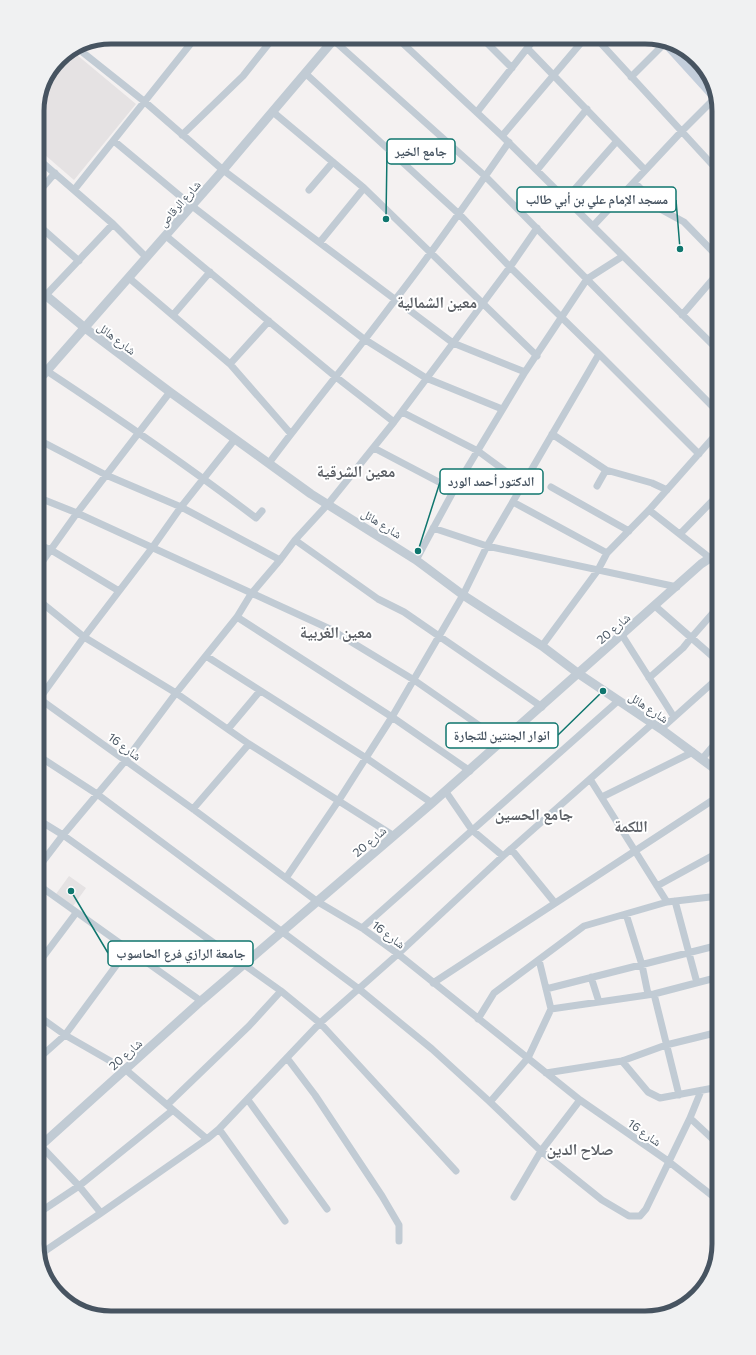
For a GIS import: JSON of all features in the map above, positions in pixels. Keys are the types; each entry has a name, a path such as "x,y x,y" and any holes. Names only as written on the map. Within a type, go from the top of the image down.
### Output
{"main road":[{"path":"670,49 709,90"}],"street":[{"path":"74,190 190,44"},
{"path":"182,135 243,76 268,44"},
{"name":"شارع الرقاص","path":"44,374 273,112 328,44"},
{"path":"340,44 485,176 712,405"},
{"path":"403,44 509,142 712,344"},
{"path":"489,44 512,68"},
{"path":"476,112 531,44"},
{"path":"502,136 580,44"},
{"path":"601,44 712,165"},
{"path":"631,77 662,46"},
{"path":"528,49 645,170"},
{"path":"81,51 145,102 223,170 453,343 524,372"},
{"path":"305,73 459,214 510,267 699,454"},
{"path":"593,226 681,132 711,103"},
{"path":"537,170 587,109"},
{"path":"273,112 364,188 536,356"},
{"path":"566,199 617,140"},
{"path":"114,141 192,206 364,339 426,378 502,410"},
{"path":"269,464 431,253 509,142"},
{"path":"309,190 333,162"},
{"path":"44,164 113,224 146,257"},
{"path":"44,186 55,174"},
{"path":"634,182 662,210 684,222 712,251"},
{"path":"320,242 364,188"},
{"path":"46,295 79,262 113,224"},
{"path":"44,860 126,760 176,693 237,617 251,594 374,448 510,267 536,228"},
{"path":"44,230 79,262"},
{"path":"166,236 336,377 394,422"},
{"path":"416,560 454,490 524,372 587,280 623,256"},
{"path":"173,315 210,272"},
{"path":"129,278 230,364 291,434"},
{"path":"682,315 712,280"},
{"name":"شارع هائل","path":"46,295 85,328 269,464 328,504 416,560 463,595 542,646 579,674 661,729 712,767"},
{"path":"230,364 269,322"},
{"path":"286,878 339,800 392,717 463,595 487,546 599,354"},
{"path":"44,370 204,478 256,518 262,511"},
{"path":"44,560 106,475 170,392"},
{"path":"402,412 478,451 524,484"},
{"path":"552,434 606,470 652,483 667,490"},
{"path":"44,691 152,548 181,507 235,439"},
{"path":"542,646 598,570 607,553 650,510 712,439"},
{"path":"44,443 106,475 181,507 280,560"},
{"path":"374,448 454,490"},
{"path":"597,486 606,470"},
{"path":"551,487 628,531"},
{"path":"44,500 330,629 414,680 503,742"},
{"path":"680,534 712,501"},
{"path":"513,502 607,553"},
{"path":"650,510 680,534 712,554"},
{"path":"433,528 487,546 677,587"},
{"path":"295,540 378,599 404,612 542,707"},
{"path":"44,547 119,591"},
{"name":"شارع 20","path":"44,1141 126,1070 201,1001 446,792 655,606 712,558"},
{"path":"44,605 84,637 176,693 249,744 394,836"},
{"path":"655,606 712,656"},
{"path":"649,678 683,648 712,614"},
{"path":"237,617 392,717 470,771"},
{"path":"622,636 674,717"},
{"path":"206,656 366,758 432,804"},
{"path":"661,729 712,683"},
{"path":"228,729 260,691"},
{"path":"362,928 618,701"},
{"name":"شارع 16","path":"44,703 193,808 318,902 362,928 398,954 580,1100 668,1161 712,1196"},
{"path":"45,1251 218,1130 320,1023 398,954 503,856 652,724"},
{"path":"193,808 249,744"},
{"path":"702,759 712,747"},
{"path":"602,797 693,752"},
{"path":"44,760 97,794 359,989 432,1049 541,1151 602,1200 629,1216 640,1216 646,1209 690,1118 701,1090"},
{"path":"590,779 657,886 671,902 689,953 697,983"},
{"path":"446,792 472,830 503,856"},
{"path":"433,983 712,801"},
{"path":"44,823 63,835 243,966 281,991 320,1023 456,1171"},
{"path":"511,849 554,904"},
{"path":"657,886 712,856"},
{"path":"44,889 201,1001"},
{"path":"478,1019 494,993 584,926 671,902 712,899"},
{"path":"44,956 76,913"},
{"path":"626,914 666,1045 679,1095"},
{"path":"546,989 712,947"},
{"path":"44,1054 65,1035 128,948"},
{"path":"490,1102 528,1058 551,1009 539,960"},
{"path":"591,977 599,1002"},
{"path":"551,1009 651,994 712,979"},
{"path":"167,1105 249,1026 281,991"},
{"path":"44,1020 65,1035 126,1070 207,1139"},
{"path":"546,1073 622,1061 666,1045 712,1034"},
{"path":"287,1058 315,1095 382,1196 399,1225 399,1241"},
{"path":"622,1061 648,1092 660,1098 712,1088"},
{"path":"248,1100 327,1209"},
{"path":"514,1197 541,1151 580,1100"},
{"path":"44,1209 79,1186 173,1110"},
{"path":"690,1118 712,1138"},
{"path":"218,1130 285,1221"},
{"path":"44,1152 79,1186 101,1213"}],"shaded area":[{"path":"76,54 136,104 74,180 44,154 44,106 46,94 51,81 58,70"},
{"path":"69,876 86,888 73,906 56,894"}],"place":[{"name":"جامع الخير","path":"386,219"},
{"name":"مسجد الإمام علي بن أبي طالب","path":"680,249"},
{"name":"الدكتور أحمد الورد","path":"418,551"},
{"name":"انوار الجنتين للتجارة","path":"603,691"},
{"name":"جامعة الرازي فرع الحاسوب","path":"71,891"}],"district":[{"name":"معين الشمالية","path":"437,301"},
{"name":"معين الشرقية","path":"356,470"},
{"name":"معين الغربية","path":"336,631"},
{"name":"جامع الحسين","path":"534,813"},
{"name":"اللكمة","path":"631,825"},
{"name":"صلاح الدين","path":"580,1148"}]}
